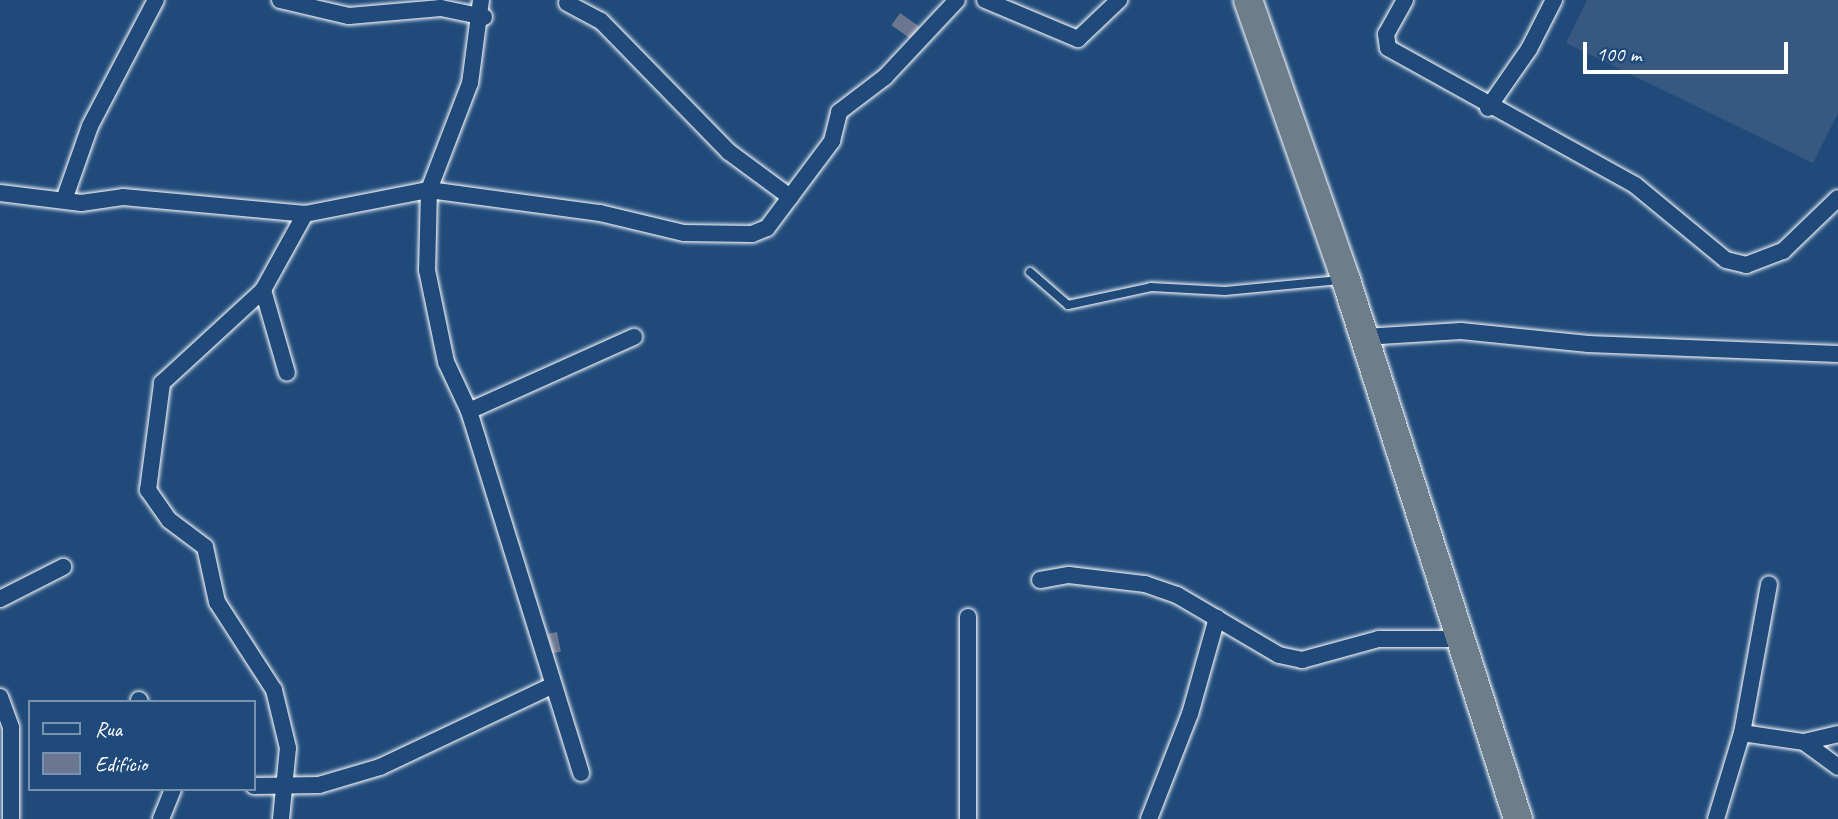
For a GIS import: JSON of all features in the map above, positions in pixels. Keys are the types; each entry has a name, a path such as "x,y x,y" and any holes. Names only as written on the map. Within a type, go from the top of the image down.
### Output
{"highway":[{"path":"1248,0 1346,280 1518,819"}],"street":[{"path":"64,200 90,126 156,0"},
{"path":"280,0 349,16 442,8 484,17"},
{"path":"481,0 484,17 470,83 429,190 434,321 469,411 551,686 581,774"},
{"path":"0,193 64,200 123,197 305,214 429,190 600,213 684,233 743,235 767,229 832,141 839,112 885,78 957,0"},
{"path":"985,0 1078,39 1119,0"},
{"path":"1405,0 1386,34 1388,48 1488,108 1635,185 1707,246 1746,265 1783,251 1838,198"},
{"path":"1488,108 1530,49 1554,0"},
{"path":"567,3 601,21 729,152 790,197"},
{"path":"281,819 286,786 284,723 274,690 217,602 205,547 169,520 148,490 162,383 264,290 305,214"},
{"path":"264,290 287,373"},
{"path":"1364,337 1461,331 1588,344 1838,354"},
{"path":"469,411 634,337"},
{"path":"0,599 62,567"},
{"path":"1040,580 1069,575 1145,584 1217,618 1279,655 1302,660 1379,639 1459,639"},
{"path":"1716,819 1742,733 1769,584"},
{"path":"968,617 968,819"},
{"path":"1149,819 1190,714 1217,618"},
{"path":"256,786 319,785 380,767 551,686"},
{"path":"0,696 11,728 11,819"},
{"path":"1742,733 1804,743 1838,734"},
{"path":"1804,743 1838,767"},
{"path":"161,819 172,791"}],"lane":[{"path":"1030,272 1068,305 1151,286 1225,291 1346,280"}],"shaded area":[{"path":"1587,0 1838,0 1838,113 1813,163 1566,43"}],"building":[{"path":"900,13 920,27 911,39 891,25"},
{"path":"557,632 561,652 552,653 548,634"}]}
